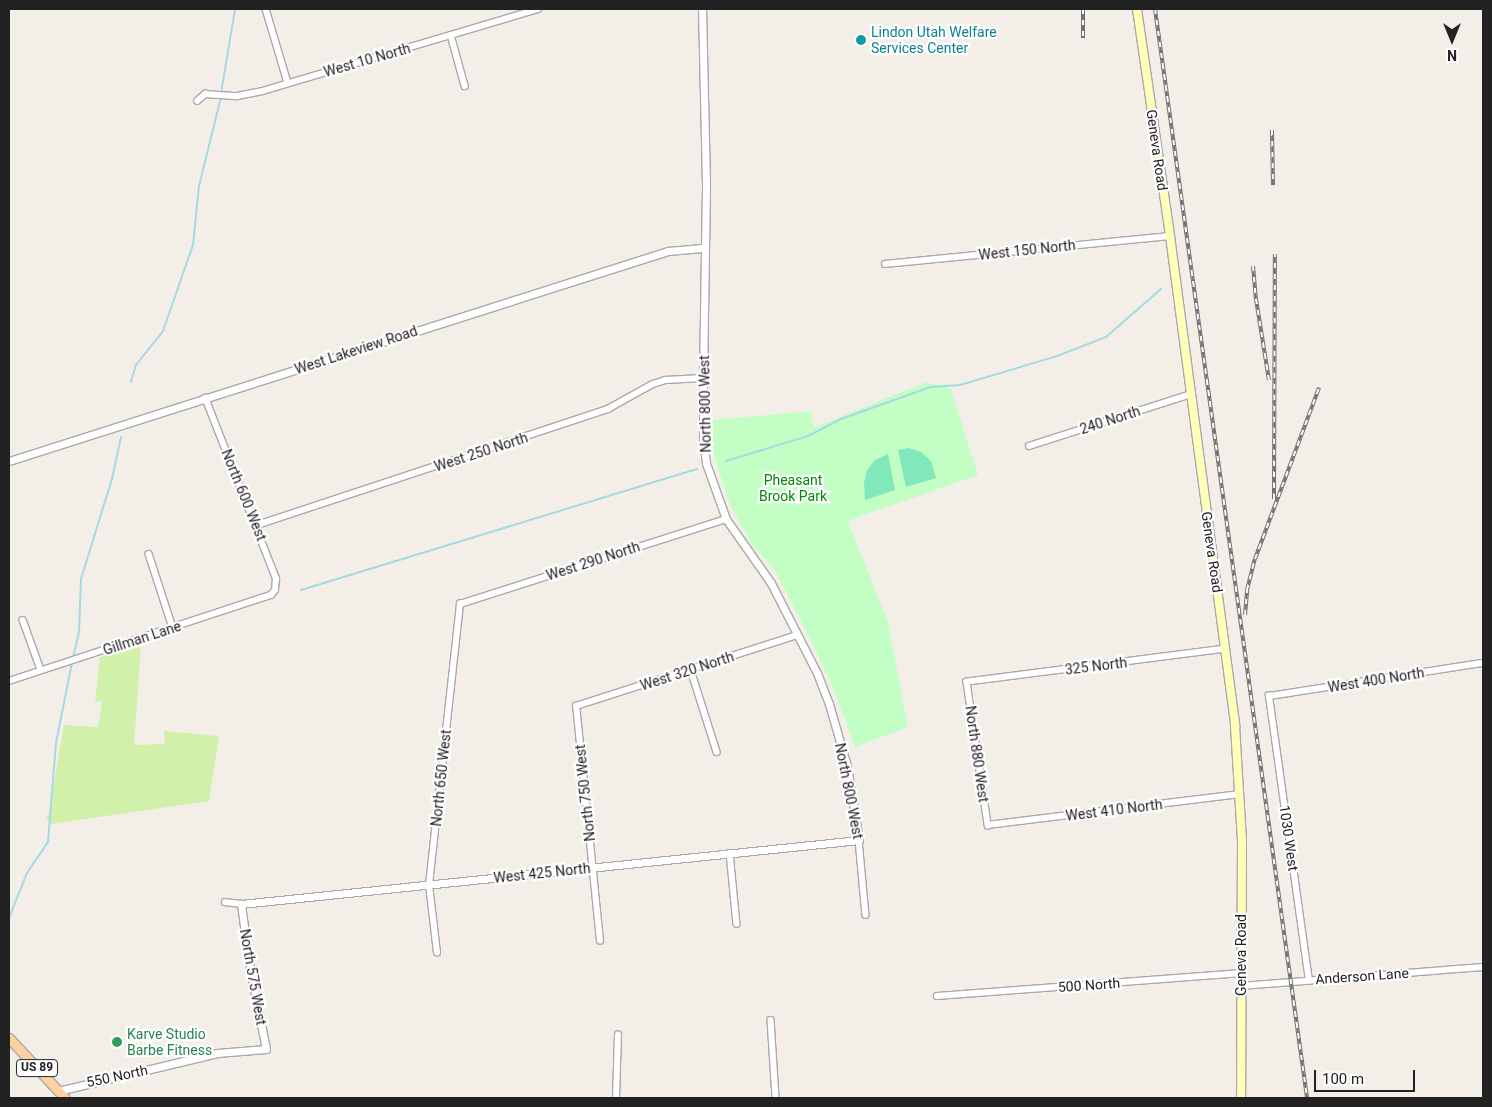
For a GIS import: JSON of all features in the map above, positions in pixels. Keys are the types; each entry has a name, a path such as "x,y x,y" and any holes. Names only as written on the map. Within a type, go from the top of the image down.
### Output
{"main road":[{"name":"Geneva Road","path":"1137,9 1170,236 1234,726 1242,840 1241,1098"},
{"name":"US 89","path":"10,1041 65,1098"}],"street":[{"path":"266,9 288,83"},
{"name":"West 10 North","path":"197,101 205,94 237,96 288,83 538,9"},
{"name":"North 800 West","path":"702,9 705,248 703,439 706,463 726,519 771,583 816,673 838,735 852,793 859,840 866,915"},
{"path":"451,35 465,86"},
{"name":"West 150 North","path":"885,264 1170,236"},
{"name":"West Lakeview Road","path":"9,462 668,251 705,248"},
{"name":"West 250 North","path":"257,525 608,409 665,380 703,378"},
{"name":"240 North","path":"1029,446 1191,394"},
{"name":"North 600 West","path":"206,398 257,525 276,579 274,592"},
{"name":"West 290 North","path":"460,604 726,519"},
{"path":"149,554 173,628"},
{"name":"Gillman Lane","path":"9,681 272,595 274,592"},
{"name":"North 650 West","path":"436,953 429,885 460,604"},
{"path":"23,620 41,670"},
{"name":"West 320 North","path":"576,706 797,635"},
{"name":"325 North","path":"967,682 1225,649"},
{"name":"West 400 North","path":"1268,696 1483,663"},
{"path":"691,670 717,752"},
{"name":"North 880 West","path":"967,682 988,825"},
{"name":"1030 West","path":"1268,696 1309,980"},
{"name":"North 750 West","path":"576,706 600,941"},
{"name":"West 410 North","path":"988,825 1239,794"},
{"name":"West 425 North","path":"226,902 241,904 859,840"},
{"path":"730,853 737,924"},
{"name":"North 575 West","path":"241,904 250,969 266,1049"},
{"name":"Anderson Lane","path":"1241,986 1483,966"},
{"name":"500 North","path":"937,996 1242,973"},
{"path":"771,1020 776,1098"},
{"path":"616,1098 618,1035"},
{"name":"550 North","path":"58,1091 217,1053 266,1049"}],"green space":[{"name":"Pheasant Brook Park","path":"926,382 951,389 978,475 848,521 888,622 908,727 855,747 832,685 776,572 751,544 729,502 713,452 712,420 812,411 813,428"},
{"path":"909,448 921,452 931,461 936,478 906,487 898,450"},
{"path":"888,454 895,490 865,500 864,483 867,470 875,460"},
{"path":"141,647 134,745 165,744 164,731 219,736 209,801 51,824 45,817 48,816 64,725 98,727 102,702 95,701 100,657"}],"waterway":[{"path":"221,93 235,9"},
{"path":"131,382 136,365 163,331 193,245 199,186 221,97"},
{"path":"726,461 808,436 841,419 931,387 960,385 1057,356 1106,337 1161,289"},
{"path":"73,658 79,631 81,579 112,479 121,437"},
{"path":"301,590 697,469"},
{"path":"9,918 27,873 48,842 56,743 72,662"}],"railway":[{"path":"1083,9 1083,38"},
{"path":"1155,9 1307,1098"},
{"path":"1272,130 1273,185"},
{"path":"1274,499 1275,254"},
{"path":"1253,266 1256,299 1269,380"},
{"path":"1245,615 1247,590 1255,559 1319,388"}],"place":[{"name":"Lindon Utah Welfare Services Center","path":"861,40"},
{"name":"Karve Studio Barbe Fitness","path":"117,1042"}]}
